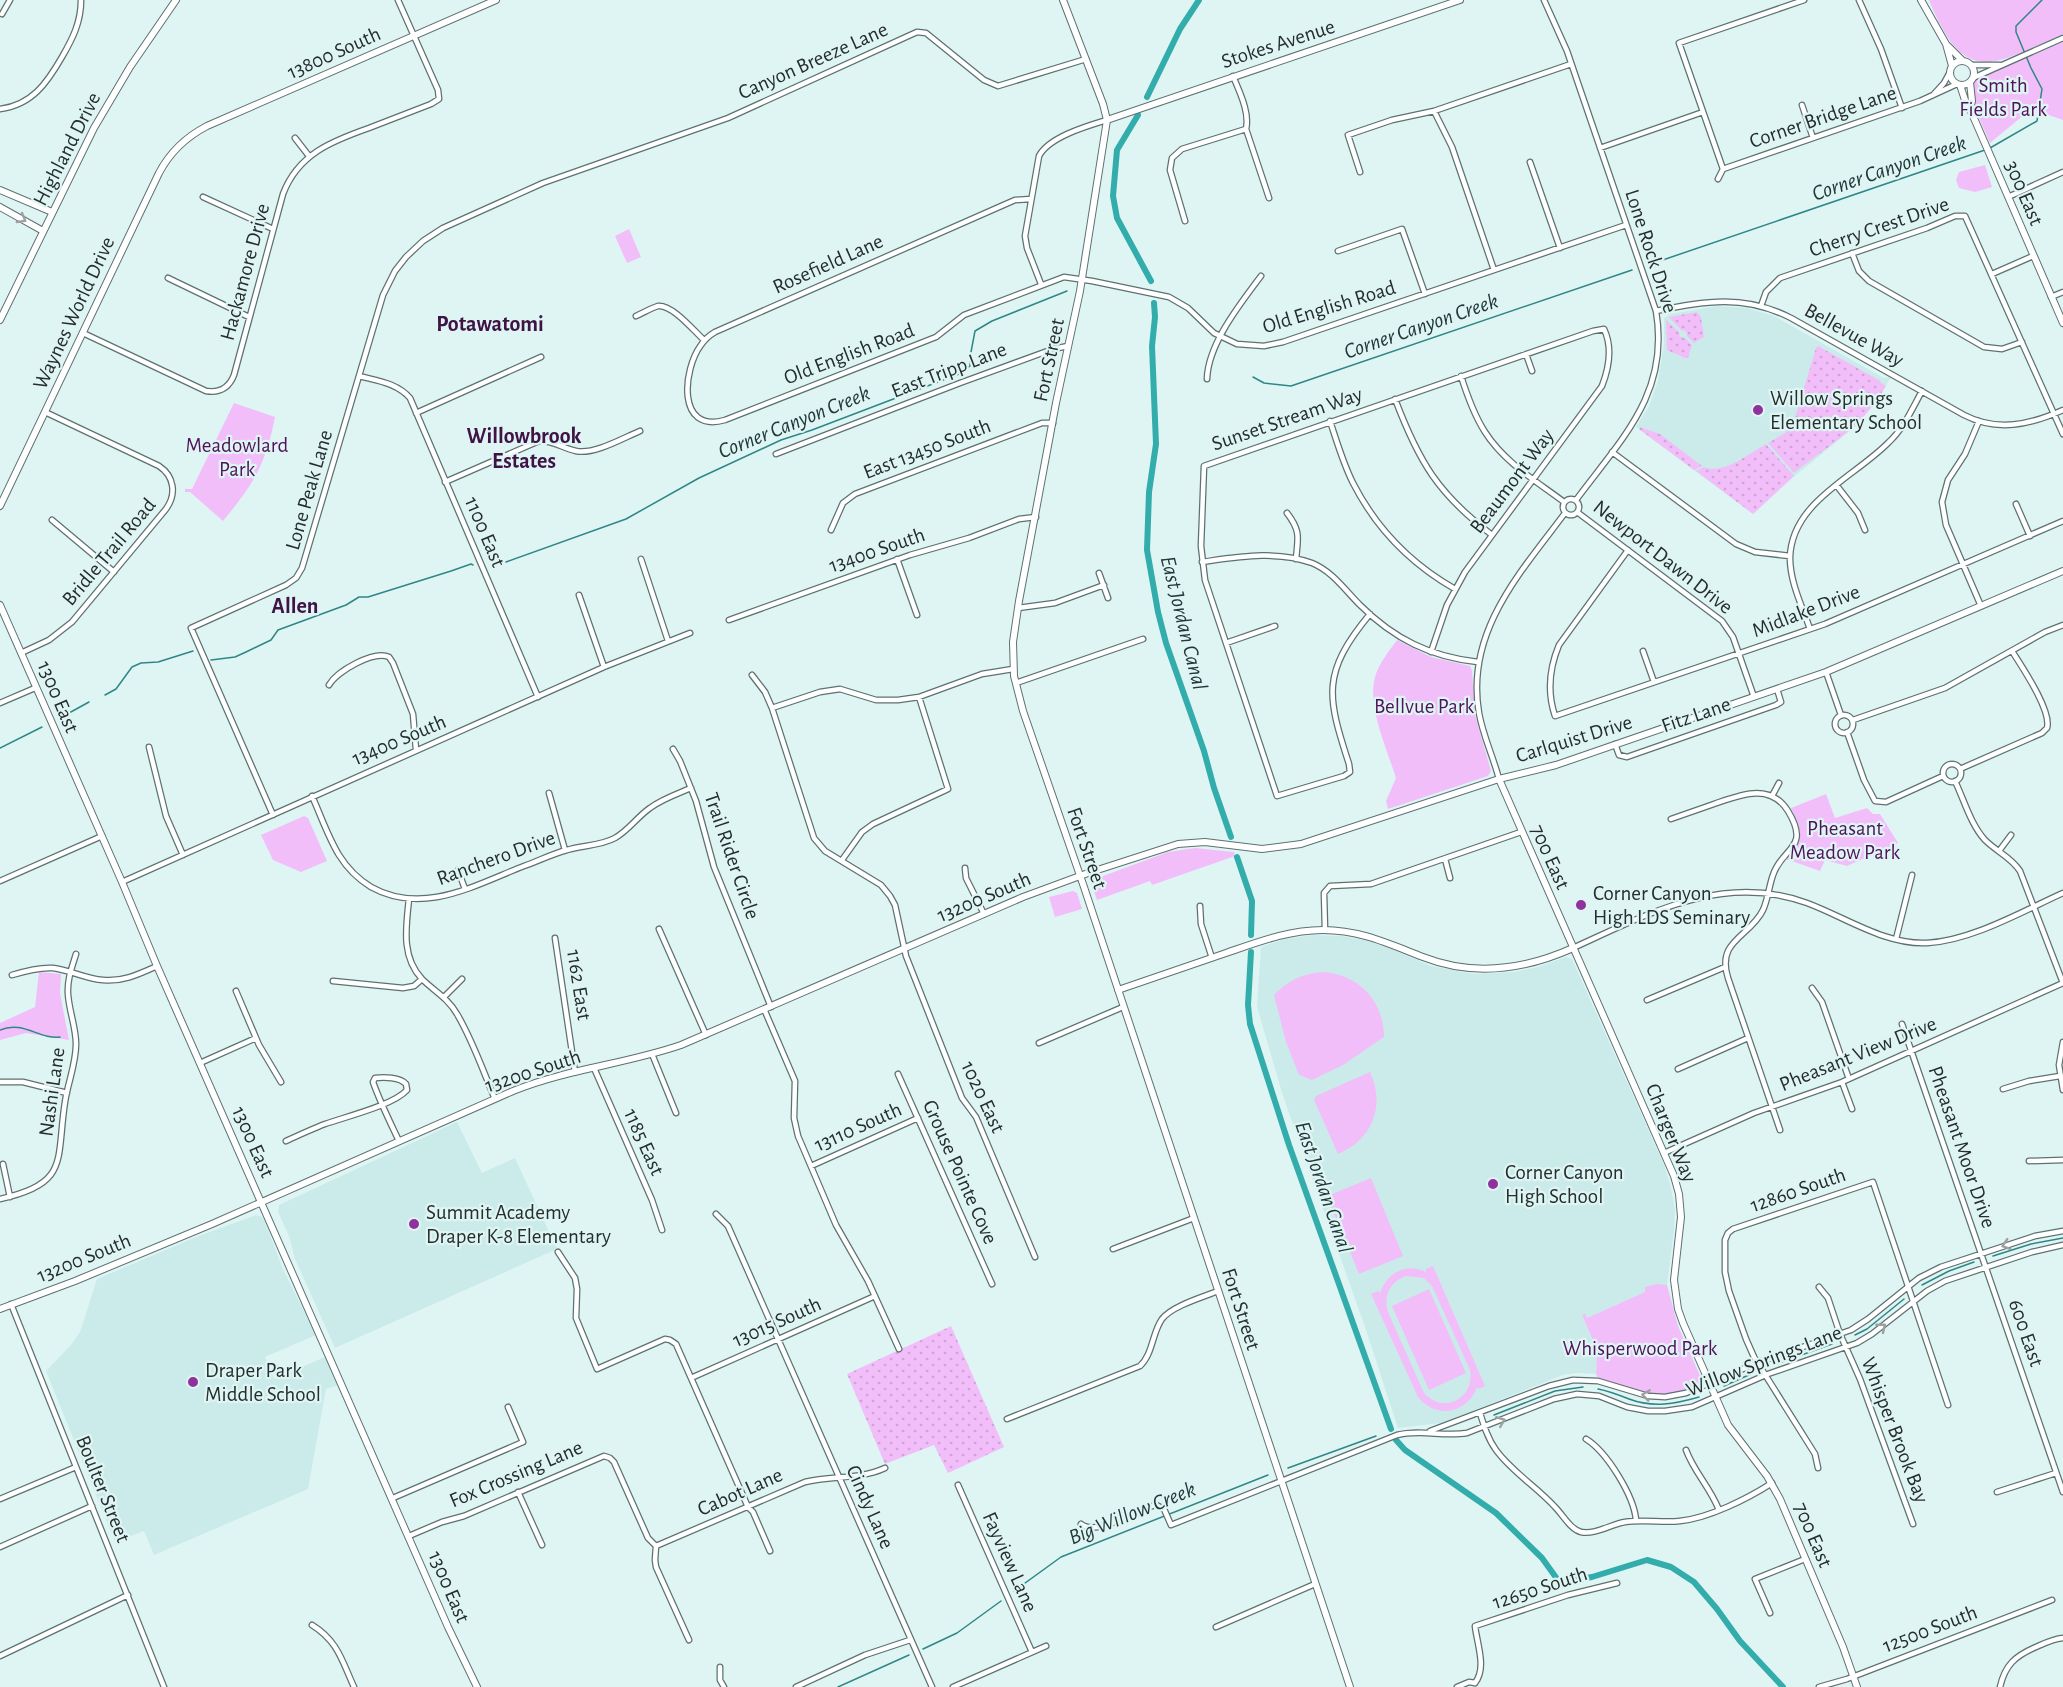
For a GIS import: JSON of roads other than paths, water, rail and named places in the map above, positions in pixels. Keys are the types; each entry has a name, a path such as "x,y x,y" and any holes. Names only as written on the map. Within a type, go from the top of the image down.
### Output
{"street":[{"path":"2,14 10,0"},
{"path":"0,109 22,103 42,88 72,40 78,24 81,0"},
{"name":"Highland Drive","path":"0,320 111,97 176,0"},
{"path":"398,0 414,36"},
{"name":"13800 South","path":"186,139 207,126 496,0"},
{"name":"Fort Street","path":"1064,0 1104,104 1107,120 1082,279 1018,608 1013,642 1013,669 1026,718 1350,1687"},
{"name":"Stokes Avenue","path":"1107,120 1233,75 1460,0"},
{"name":"Lone Rock Drive","path":"1544,0 1563,39 1656,311 1658,347 1652,383 1642,409 1576,500"},
{"path":"1718,179 1723,169 1679,43 1804,0"},
{"path":"1859,0 1881,49 1902,108"},
{"path":"1921,0 1946,44 1963,61 1971,65 2000,65"},
{"name":"Canyon Breeze Lane","path":"543,183 723,120 917,32 926,33 984,80 998,86 1086,59"},
{"name":"Hackamore Drive","path":"83,333 202,390 214,392 226,387 232,378 288,183 295,171 309,156 331,142 439,99 438,90 414,36"},
{"path":"1946,44 1952,79 1958,84 2063,38"},
{"path":"1933,95 1944,83 1956,62 1963,61"},
{"path":"1360,172 1348,135 1392,120 1434,111 1571,64"},
{"path":"1971,65 1974,71 1971,80"},
{"path":"1233,75 1244,108 1246,129 1269,198"},
{"name":"300 East","path":"1970,109 1971,80"},
{"name":"Corner Bridge Lane","path":"1723,169 1902,108 1937,95 1958,84"},
{"name":"300 East","path":"1958,84 2063,323"},
{"path":"1802,105 1812,138"},
{"path":"1434,111 1452,147 1494,270"},
{"path":"1600,148 1703,112"},
{"path":"1041,284 1026,242 1026,229 1039,156 1045,146 1073,132 1107,120"},
{"path":"1185,221 1170,173 1172,158 1182,149 1246,129"},
{"path":"295,138 309,156"},
{"name":"Waynes World Drive","path":"0,506 159,172 186,139"},
{"path":"1530,162 1560,248"},
{"path":"2008,197 2063,172"},
{"name":"Lone Peak Lane","path":"273,815 191,628 285,585 299,573 305,563 359,376 387,287 395,271 411,251 442,228 543,183"},
{"path":"0,190 52,212"},
{"path":"203,197 273,230"},
{"name":"Rosefield Lane","path":"704,340 720,330 1015,200 1031,199"},
{"path":"0,207 43,231"},
{"name":"Cherry Crest Drive","path":"1761,306 1766,292 1780,278 1962,215 1967,219 2063,434"},
{"name":"Old English Road","path":"704,340 696,354 687,386 690,405 695,414 704,420 715,422 936,337 964,315 1060,277 1082,279 1169,297 1188,308 1221,337 1237,344 1251,346 1277,344 1626,225"},
{"path":"1338,251 1402,229 1425,294"},
{"path":"1852,253 1859,270 1869,281 1980,345 2002,349 2022,342"},
{"path":"1992,274 2033,256"},
{"path":"1207,379 1209,362 1221,337 1239,306 1261,276"},
{"path":"168,278 249,317"},
{"path":"2051,297 2063,292"},
{"name":"Bellevue Way","path":"1656,311 1716,301 1761,306 1791,318 1969,418 1994,425 2016,425 2038,421 2063,411"},
{"path":"636,316 665,306 673,310 704,340"},
{"name":"Sunset Stream Way","path":"1370,614 1345,646 1334,681 1334,713 1350,764 1350,772 1277,796 1205,580 1202,562 1204,466 1461,376 1604,329"},
{"name":"Beaumont Way","path":"1431,652 1455,589 1492,534 1602,386 1609,359 1608,339 1604,329"},
{"name":"East Tripp Lane","path":"776,454 960,382 1053,349 1068,346"},
{"path":"1526,354 1532,371"},
{"path":"416,413 542,357"},
{"name":"1100 East","path":"359,376 400,388 410,398 538,697"},
{"name":"Newport Dawn Drive","path":"1461,376 1472,408 1486,434 1504,456 1564,502"},
{"path":"1810,629 1794,583 1790,556 1796,532 1805,516 1817,502 1895,436 1922,392"},
{"path":"1395,399 1410,440 1435,482 1460,509 1492,534"},
{"name":"Bridle Trail Road","path":"21,653 49,640 67,627 169,505 174,491 166,472 159,466 45,412"},
{"path":"1330,421 1349,473 1373,514 1409,557 1455,589"},
{"path":"1979,421 1965,454 1948,480 1942,502 1944,518 1981,606"},
{"name":"East 13450 South","path":"831,530 843,503 855,494 1042,423 1053,423"},
{"path":"445,482 538,441 551,441 574,451 588,452 640,431"},
{"path":"1612,452 1736,544 1755,552 1790,556"},
{"path":"1837,486 1858,513 1865,530"},
{"path":"1570,498 1576,500 1579,506 1577,512 1572,515 1565,513 1562,507 1564,502 1570,498"},
{"path":"2016,504 2030,536"},
{"name":"Newport Dawn Drive","path":"1577,512 1722,621 1730,631 1754,697"},
{"path":"1287,513 1299,535 1296,559"},
{"path":"1499,779 1478,712 1478,662 1488,627 1504,595 1565,513"},
{"name":"13400 South","path":"729,620 897,559 969,538 1019,519 1036,517"},
{"path":"52,520 114,572"},
{"name":"Midlake Drive","path":"1628,550 1559,645 1549,680 1550,698 1555,717 1810,629 2063,521"},
{"path":"1202,562 1258,555 1296,559 1310,563 1329,573 1396,636 1431,652 1478,662"},
{"path":"641,559 668,641"},
{"path":"897,559 917,615"},
{"name":"Carlquist Drive","path":"1080,876 1178,844 1205,842 1262,849 1287,847 1499,779 1548,768 1826,672 2063,571"},
{"path":"1100,573 1108,598"},
{"path":"1018,608 1055,603 1104,585"},
{"path":"579,595 604,667"},
{"name":"1300 East","path":"1,607 448,1627 477,1687"},
{"path":"1853,720 1945,688 2045,632 2063,625"},
{"path":"1226,643 1275,626"},
{"name":"13400 South","path":"122,882 604,667 690,633"},
{"path":"1016,683 1143,639"},
{"path":"1643,651 1654,682"},
{"path":"1960,769 2042,733 2048,726 2047,717 2036,693 2012,651"},
{"path":"330,685 341,671 377,655 389,657 414,714 416,750"},
{"path":"772,708 820,692 840,689 876,699 898,700 919,697 982,674 1013,669"},
{"path":"1826,672 1841,715"},
{"name":"1020 East","path":"752,675 765,692 772,708 814,838 825,851 881,885 895,905 906,956 962,1098 976,1117 1035,1257"},
{"path":"0,703 35,688"},
{"name":"Fitz Lane","path":"1616,744 1619,755 1627,757 1776,705 1781,702 1777,689"},
{"path":"842,860 862,832 873,824 948,789 919,697"},
{"path":"1841,715 1848,715 1853,720 1852,728 1847,732 1840,731 1835,725 1837,718 1841,715"},
{"path":"1847,732 1864,780 1875,801 1886,802 1943,776"},
{"path":"149,747 166,816 183,855"},
{"name":"Trail Rider Circle","path":"674,749 691,788 714,867 794,1076 796,1094 794,1124 831,1213 875,1296"},
{"path":"1950,764 1957,765 1960,769 1961,776 1955,781 1948,781 1943,776 1944,768 1950,764"},
{"name":"700 East","path":"1499,779 1573,948"},
{"path":"1955,781 1981,835 2017,867 2063,983"},
{"path":"1772,796 1779,783"},
{"name":"Ranchero Drive","path":"312,796 338,854 351,871 376,889 409,899 440,897 565,850 610,841 626,831 649,808 691,788"},
{"path":"549,793 565,850"},
{"path":"1671,819 1749,793 1761,793 1772,796 1787,810 1797,836 1793,848 1775,868 1760,914 1729,948 1725,967 1780,1130"},
{"path":"1325,930 1324,893 1330,885 1366,885 1521,832"},
{"path":"1999,851 2011,835"},
{"path":"0,881 102,836"},
{"path":"1445,859 1450,878"},
{"path":"965,868 966,878 984,914"},
{"path":"458,870 465,889"},
{"path":"1896,939 1912,875"},
{"name":"13200 South","path":"0,1309 98,1272 528,1085 651,1054 706,1035 984,914 1080,876"},
{"path":"1118,990 1280,936 1325,930 1366,935 1440,963 1478,969 1499,969 1527,965 1573,948 1681,901 1721,893 1767,894 1807,903 1896,939 1925,944 1950,940 1976,932 2063,893"},
{"path":"409,899 407,950 413,966 422,979 444,997 462,1023 495,1099"},
{"path":"1200,906 1201,924 1212,958"},
{"path":"658,929 706,1035"},
{"name":"1162 East","path":"555,938 575,1072"},
{"name":"Charger Way","path":"1573,948 1677,1185 1680,1232 1674,1280 1676,1301 1718,1407"},
{"name":"Nashi Lane","path":"0,1199 26,1193 38,1187 55,1168 60,1154 67,1093 76,1056 76,1037 68,994 70,972 76,954"},
{"path":"12,975 44,968 94,979 111,980 128,978 157,966"},
{"path":"1647,1000 1725,967"},
{"path":"333,981 403,988 414,986 422,979"},
{"path":"444,997 462,979"},
{"name":"Pheasant View Drive","path":"1664,1153 1771,1106 1842,1082 2063,983"},
{"path":"1812,988 1822,1002 1849,1079"},
{"path":"236,991 256,1038 281,1082"},
{"path":"1039,1044 1123,1007"},
{"name":"Pheasant Moor Drive","path":"1902,1024 1982,1253"},
{"path":"200,1063 256,1038"},
{"path":"1678,1069 1748,1038"},
{"path":"2062,1046 2060,1076 2063,1090"},
{"path":"651,1054 676,1113"},
{"name":"1185 East","path":"594,1068 652,1200 662,1230"},
{"name":"Grouse Pointe Cove","path":"898,1074 992,1284"},
{"path":"2003,1089 2029,1081 2060,1076"},
{"path":"286,1141 325,1124 382,1104 404,1094 407,1088 401,1079 382,1077 374,1079 382,1104 399,1141"},
{"path":"0,1082 23,1082 67,1093"},
{"path":"1842,1082 1852,1109"},
{"name":"13110 South","path":"811,1167 918,1118"},
{"path":"2029,1161 2063,1160"},
{"path":"3,1164 10,1197"},
{"name":"12860 South","path":"1757,1363 1746,1339 1726,1279 1725,1240 1733,1229 1873,1182 1909,1286"},
{"name":"Cindy Lane","path":"716,1214 728,1226 932,1687"},
{"path":"1113,1249 1194,1218"},
{"name":"Willow Springs Lane","path":"1081,1524 1090,1528 1101,1527 1153,1506 1159,1506 1165,1511 1170,1523 1397,1435 1438,1429 1549,1386 1573,1380 1598,1381 1632,1393 1657,1397 1680,1395 1861,1324 1909,1286 1941,1267 2035,1236 2063,1230"},
{"name":"Willow Springs Lane","path":"1424,1432 1459,1434 1484,1427 1554,1399 1577,1394 1599,1396 1633,1408 1657,1412 1685,1408 1766,1375 1846,1347 1872,1334 1914,1301 1945,1281 2032,1252 2063,1245"},
{"path":"558,1252 575,1278 576,1318 597,1369 668,1339 676,1344 748,1507 753,1512 770,1551"},
{"name":"600 East","path":"1982,1253 2063,1492"},
{"path":"1909,1286 1948,1405"},
{"name":"Whisper Brook Bay","path":"1819,1287 1828,1298 1913,1524"},
{"path":"1007,1419 1140,1366 1146,1359 1159,1325 1167,1314 1218,1291"},
{"path":"875,1296 899,1349"},
{"name":"13015 South","path":"691,1378 875,1296"},
{"name":"Boulter Street","path":"11,1304 164,1687"},
{"path":"1757,1363 1815,1454 1818,1468"},
{"path":"393,1498 523,1442 508,1407"},
{"name":"700 East","path":"1718,1407 1733,1434 1772,1483 1843,1647 1857,1687"},
{"path":"1480,1413 1490,1441 1501,1457 1542,1493 1576,1529 1590,1532 1613,1524 1636,1520 1679,1521 1745,1500 1772,1483"},
{"path":"1586,1439 1596,1446 1627,1489 1634,1505 1636,1520"},
{"path":"1686,1450 1693,1466 1711,1491 1719,1510"},
{"name":"Fox Crossing Lane","path":"410,1536 442,1522 464,1516 599,1457 608,1457 614,1462 649,1541 656,1546"},
{"path":"0,1500 76,1467"},
{"name":"Cabot Lane","path":"656,1546 805,1482 838,1477 849,1478 885,1468"},
{"path":"1997,1492 2056,1473"},
{"name":"Fayview Lane","path":"958,1485 1032,1652"},
{"path":"518,1492 542,1545"},
{"path":"0,1547 92,1506"},
{"path":"656,1546 656,1568 689,1640"},
{"path":"1770,1613 1755,1579 1805,1559"},
{"name":"12650 South","path":"1477,1685 1481,1668 1474,1626 1568,1595 1617,1582"},
{"path":"1216,1627 1315,1584"},
{"path":"0,1656 128,1595"},
{"name":"12500 South","path":"1819,1687 1853,1677 2052,1600"},
{"path":"312,1625 329,1636 354,1687"},
{"path":"2000,1687 2004,1671 2014,1658 2050,1641 2063,1638"},
{"path":"796,1687 865,1655 910,1640"},
{"path":"953,1687 1046,1646"},
{"path":"720,1667 721,1686"},
{"path":"1457,1687 1469,1682 1477,1685"}],"waterway":[{"name":"East Jordan Canal","path":"1147,97 1180,29 1199,0"},
{"name":"Corner Canyon Creek","path":"1990,148 2037,121 2042,89 2016,32 2016,26 2042,0"},
{"name":"East Jordan Canal","path":"1138,115 1117,150 1113,196 1117,218 1151,281"},
{"name":"Corner Canyon Creek","path":"1651,264 1985,150"},
{"name":"Corner Canyon Creek","path":"1253,377 1264,383 1291,386 1632,270"},
{"name":"Corner Canyon Creek","path":"506,562 626,519 699,478 781,440 959,374 970,366 975,331 992,321 1067,291"},
{"name":"East Jordan Canal","path":"1154,303 1152,346 1156,444 1149,492 1147,550 1166,643 1231,837"},
{"name":"Corner Canyon Creek","path":"211,660 235,657 271,640 278,630 346,605 359,597 368,597 473,565"},
{"name":"Corner Canyon Creek","path":"105,695 116,689 132,667 193,651"},
{"name":"Corner Canyon Creek","path":"60,718 89,702"},
{"name":"Corner Canyon Creek","path":"0,748 42,727"},
{"name":"East Jordan Canal","path":"1237,857 1252,901 1251,935"},
{"name":"East Jordan Canal","path":"1251,952 1248,1005 1250,1024 1289,1145 1391,1429"},
{"path":"0,1030 16,1027 45,1036 60,1037"},
{"name":"Big Willow Creek","path":"1993,1256 2031,1244 2063,1238"},
{"name":"Big Willow Creek","path":"1922,1285 1949,1271 1974,1262"},
{"name":"Big Willow Creek","path":"1855,1335 1867,1329 1904,1299"},
{"name":"Big Willow Creek","path":"1774,1365 1832,1344"},
{"name":"Big Willow Creek","path":"1724,1386 1751,1374"},
{"name":"Big Willow Creek","path":"1494,1415 1555,1391 1583,1387"},
{"name":"Big Willow Creek","path":"1598,1389 1638,1402 1655,1404 1673,1403 1699,1397"},
{"name":"Big Willow Creek","path":"1288,1468 1376,1436"},
{"name":"East Jordan Canal","path":"1396,1440 1405,1450 1496,1513 1542,1558 1560,1583 1592,1577 1647,1560 1671,1567 1694,1582 1740,1641 1783,1687"},
{"name":"Big Willow Creek","path":"1014,1591 1061,1557 1268,1475"},
{"name":"Big Willow Creek","path":"923,1649 957,1633 1001,1601"},
{"name":"Big Willow Creek","path":"838,1687 909,1655"}],"place":[{"name":"Willow Springs Elementary School","path":"1758,410"},
{"name":"Corner Canyon High LDS Seminary","path":"1581,905"},
{"name":"Corner Canyon High School","path":"1493,1184"},
{"name":"Summit Academy Draper K-8 Elementary","path":"414,1224"},
{"name":"Draper Park Middle School","path":"193,1382"}],"district":[{"name":"Potawatomi","path":"490,324"},
{"name":"Willowbrook Estates","path":"524,449"},
{"name":"Allen","path":"295,606"}],"park label":[{"name":"Smith Fields Park","path":"2003,97"},
{"name":"Meadowlard Park","path":"237,457"},
{"name":"Bellvue Park","path":"1424,706"},
{"name":"Pheasant Meadow Park","path":"1845,840"},
{"name":"Whisperwood Park","path":"1640,1348"}]}
